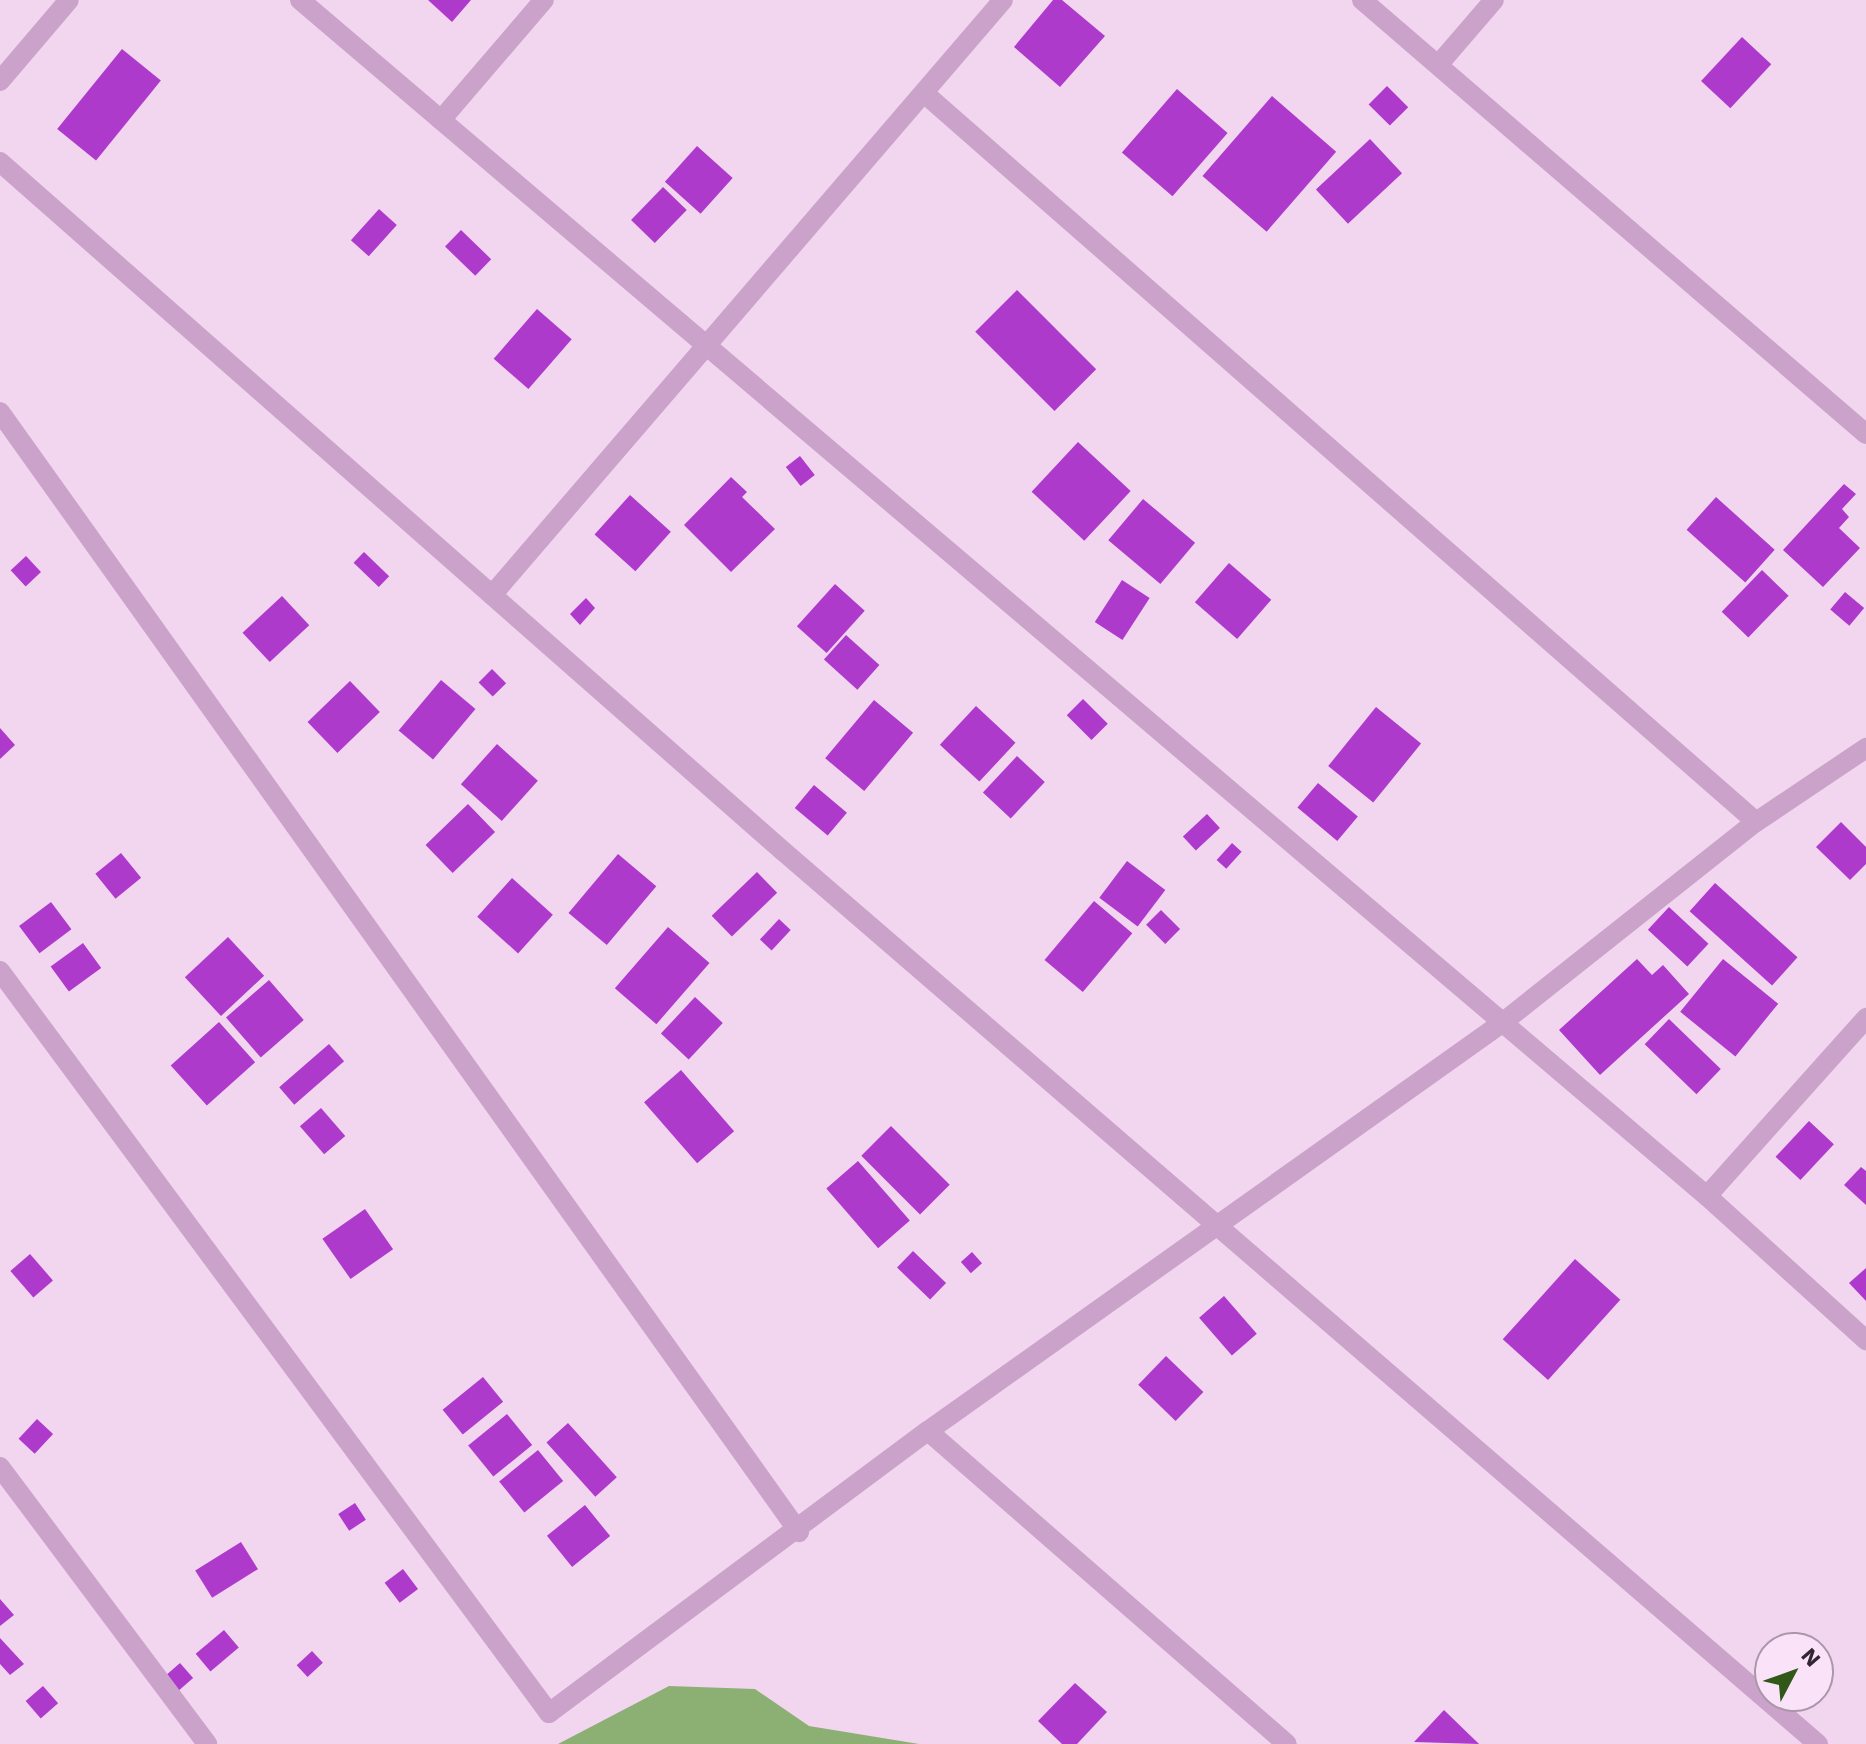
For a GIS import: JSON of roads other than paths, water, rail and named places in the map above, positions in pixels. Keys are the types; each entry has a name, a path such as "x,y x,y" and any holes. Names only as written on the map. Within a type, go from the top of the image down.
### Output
{"street":[{"path":"0,81 69,0"},
{"path":"300,0 1707,1196 1866,1340"},
{"path":"441,120 544,0"},
{"path":"492,595 709,348 1003,0"},
{"path":"1362,0 1866,434"},
{"path":"1439,64 1494,0"},
{"path":"924,93 1756,822"},
{"path":"0,162 1218,1228 1818,1744"},
{"path":"0,412 799,1532"},
{"path":"0,971 549,1713 799,1532 928,1431 1218,1228 1502,1023 1756,822 1866,748"},
{"path":"1707,1196 1866,1018"},
{"path":"928,1431 1287,1744"},
{"path":"0,1467 207,1744"}]}
